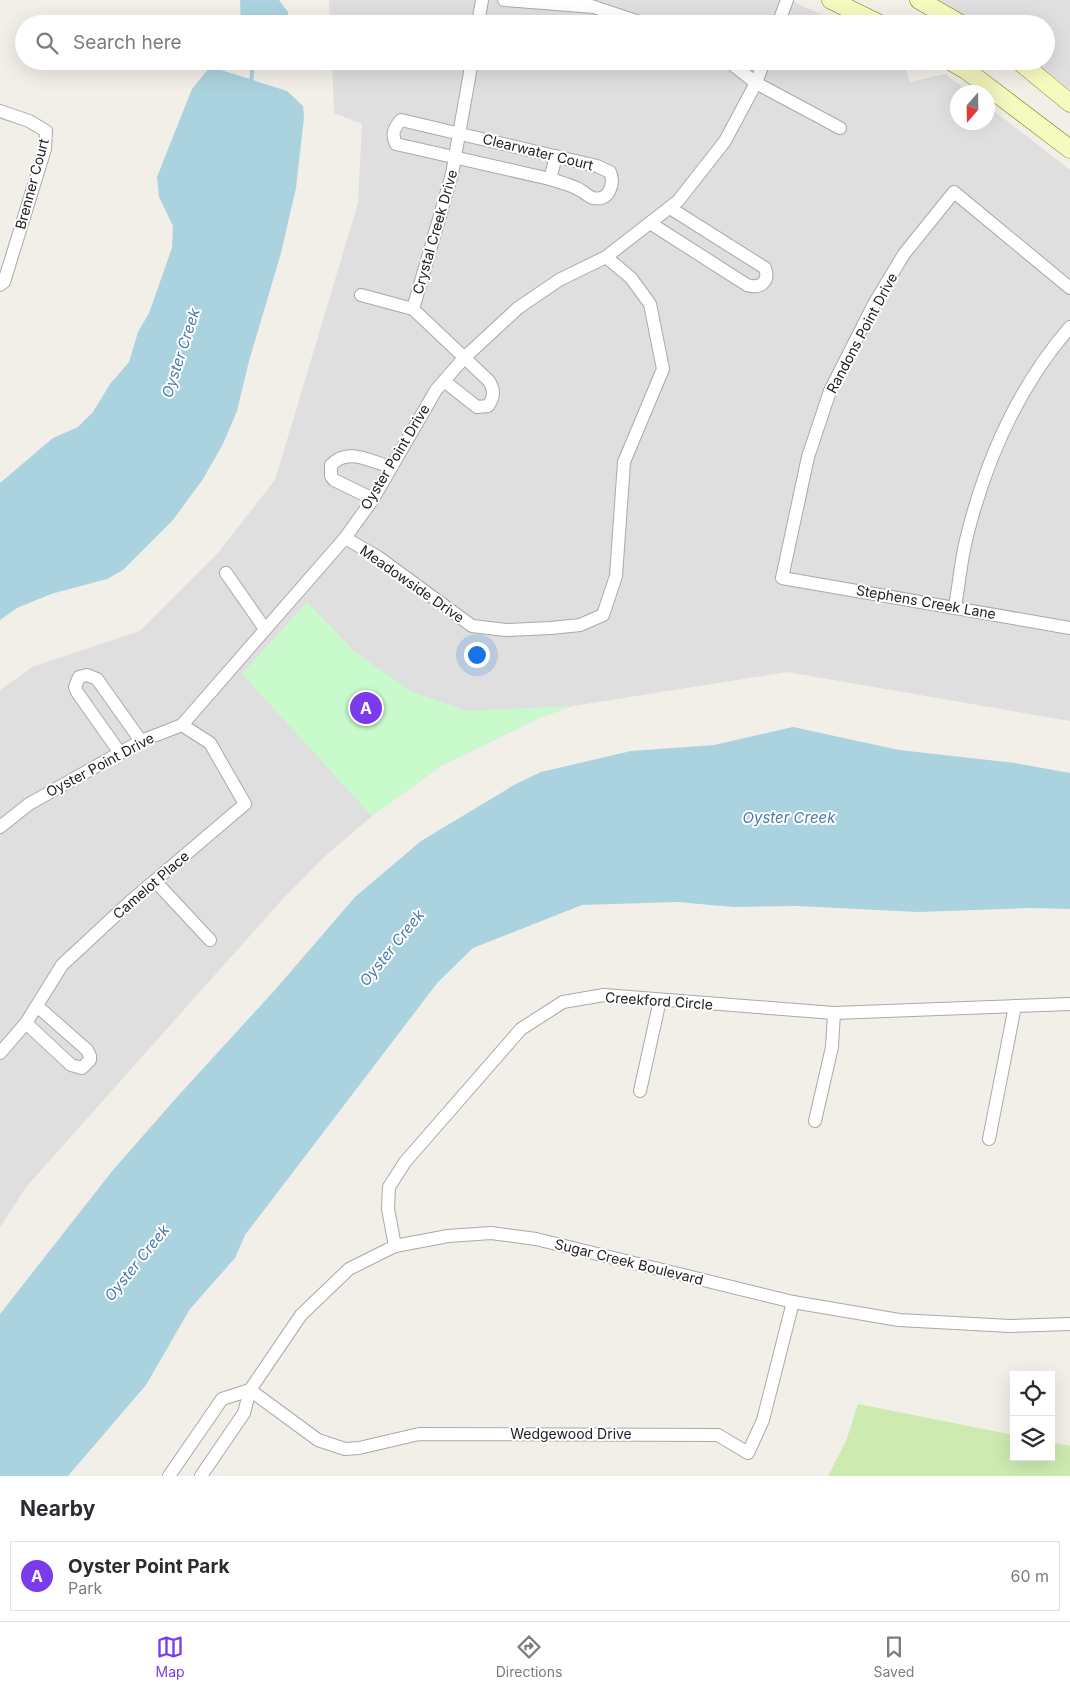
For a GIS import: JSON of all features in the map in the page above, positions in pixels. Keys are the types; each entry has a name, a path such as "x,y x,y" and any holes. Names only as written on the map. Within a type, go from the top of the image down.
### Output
{"main road":[{"path":"831,0 862,15"},
{"path":"919,0 945,15"},
{"path":"966,70 1070,149"},
{"path":"1030,70 1070,103"}],"street":[{"path":"480,15 482,0"},
{"path":"504,0 594,7"},
{"path":"571,0 618,15"},
{"path":"781,15 787,0"},
{"name":"Crystal Creek Drive","path":"444,381 472,404 482,408 488,406 493,399 493,389 489,381 413,309 462,133 471,70"},
{"path":"740,70 756,82 840,128"},
{"name":"Oyster Point Drive","path":"0,826 29,804 141,741 182,725 345,538 373,499 436,390 464,358 518,308 559,280 606,257 678,201 725,141 761,70"},
{"name":"Brenner Court","path":"0,111 29,121 46,131 45,149 4,282 0,284"},
{"name":"Clearwater Court","path":"401,120 556,156 610,172 614,180 607,195 593,198 573,186 550,179 396,144 393,138 395,127 401,120"},
{"path":"550,179 556,156"},
{"name":"Randons Point Drive","path":"782,578 808,457 830,391 874,304 904,254 954,192 1070,288"},
{"path":"650,223 747,285 759,286 764,283 767,273 766,268 670,208"},
{"name":"Meadowside Drive","path":"345,538 378,557 472,626 506,630 580,625 603,616 616,576 624,462 663,369 650,304 631,278 606,257"},
{"path":"361,295 413,309"},
{"path":"955,607 966,538 982,484 1006,425 1029,382 1070,327"},
{"path":"373,499 334,480 331,476 331,465 340,456 350,455 390,467"},
{"path":"226,573 265,630"},
{"name":"Stephens Creek Lane","path":"782,578 1070,628"},
{"path":"120,753 77,692 75,687 78,677 87,675 97,679 141,741"},
{"name":"Camelot Place","path":"0,1053 38,1006 45,989 62,965 154,881 245,804 210,743 182,725"},
{"path":"154,881 210,940"},
{"name":"Creekford Circle","path":"395,1246 388,1209 389,1187 405,1162 521,1029 563,1002 604,995 834,1013 1070,1004"},
{"path":"640,1091 660,1000"},
{"path":"26,1023 71,1065 82,1068 86,1066 90,1056 87,1050 38,1006"},
{"path":"989,1139 1015,1006"},
{"path":"815,1121 832,1047 834,1013"},
{"name":"Sugar Creek Boulevard","path":"201,1476 244,1413 250,1390 301,1315 349,1269 395,1246 448,1236 491,1233 536,1239 793,1302 899,1320 1010,1326 1070,1324"},
{"name":"Wedgewood Drive","path":"250,1390 318,1440 345,1449 419,1434 718,1435 748,1453 763,1420 793,1302"},
{"path":"169,1476 222,1399 250,1390"}],"shaded area":[{"path":"329,0 789,0 823,15 330,15"},
{"path":"938,0 1070,0 1070,89 1045,70 1055,70 1055,15 963,15"},
{"path":"332,70 906,70 910,82 945,74 960,85 950,85 950,130 995,130 995,111 1070,170 1070,721 787,672 573,706 539,718 441,766 372,816 323,858 280,902 27,1186 0,1227 0,690 32,667 140,631 217,554 275,480 358,203 362,124 334,113"}],"green space":[{"path":"307,602 355,652 412,692 467,711 573,706 539,718 441,766 372,816 242,674"},
{"path":"858,1404 1010,1434 1010,1461 1055,1461 1055,1443 1070,1446 1070,1476 828,1476 846,1441"}],"water":[{"path":"240,0 279,0 288,12 288,15 241,15"},
{"name":"Oyster Creek","path":"207,70 221,70 287,91 303,106 304,117 296,188 281,253 249,361 237,411 223,444 203,479 173,520 123,570 107,579 51,594 17,608 0,620 0,483 53,438 78,427 93,412 110,384 129,362 138,332 149,313 172,248 173,226 159,197 157,177 192,89"},
{"name":"Oyster Creek","path":"793,727 899,750 1015,763 1070,773 1070,909 1030,908 918,912 798,906 734,907 677,902 582,905 473,948 438,982 245,1235 235,1258 190,1309 146,1385 68,1476 0,1476 0,1314 113,1170 274,991 355,897 421,841 514,785 541,772 631,751 714,745"}],"waterway":[{"name":"Oyster Creek","path":"251,85 252,70"}],"place":[{"name":"Oyster Point Park","path":"366,708"}]}
